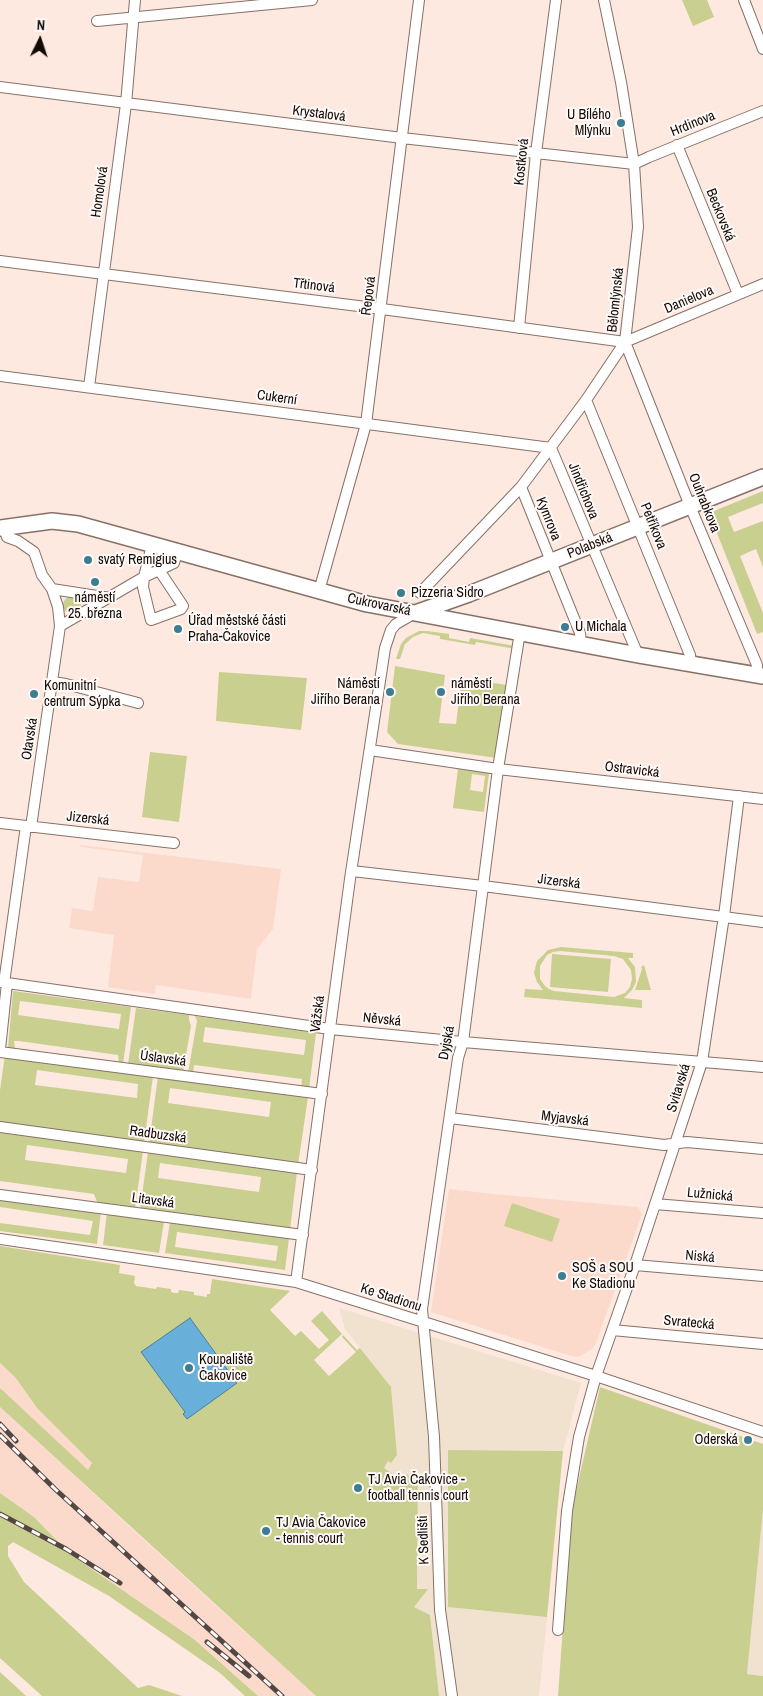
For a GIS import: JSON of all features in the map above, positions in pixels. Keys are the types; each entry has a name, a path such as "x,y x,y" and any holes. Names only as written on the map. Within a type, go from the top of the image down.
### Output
{"street":[{"name":"Homolová","path":"89,387 126,104 135,0"},
{"path":"97,21 312,0"},
{"name":"Řepová","path":"319,591 366,424 382,309 419,0"},
{"name":"Kostková","path":"519,328 536,154 556,0"},
{"name":"Bělomlýnská","path":"420,593 521,487 586,400 625,342 638,227 634,164 621,82 604,0"},
{"path":"744,0 763,49"},
{"name":"Krystalová","path":"0,87 402,138 634,164"},
{"name":"Hrdinova","path":"634,164 763,111"},
{"name":"Beckovská","path":"677,146 738,294"},
{"name":"Třtinová","path":"0,261 625,342"},
{"name":"Danielova","path":"625,342 763,284"},
{"name":"Ouhrabkova","path":"625,342 760,675"},
{"name":"Cukerní","path":"0,376 551,448"},
{"name":"Petříkova","path":"586,400 690,655 691,664"},
{"name":"Jindřichova","path":"551,448 638,655"},
{"name":"Polabská","path":"416,613 469,594 763,477"},
{"name":"Kymrova","path":"521,487 580,633 581,644"},
{"name":"Cukrovarská","path":"2,528 61,521 366,604 638,655 760,675"},
{"path":"2,528 7,536 34,552 42,575 52,589 58,607 60,626 144,577 174,563 178,552"},
{"path":"152,545 143,587 151,620 181,609 182,604 159,570"},
{"path":"52,589 110,598"},
{"path":"416,613 396,624 387,638 370,750 498,769 520,632"},
{"name":"Otavská","path":"0,1050 4,983 60,626"},
{"path":"52,682 66,684 138,704"},
{"name":"Vážská","path":"296,1282 370,750"},
{"name":"Ostravická","path":"498,769 763,799"},
{"name":"Dyjská","path":"423,1323 422,1309 458,1058 463,1042 498,769"},
{"name":"Svitavská","path":"558,1630 567,1510 579,1437 596,1376 656,1204 702,1062 724,916 739,796"},
{"name":"Jizerská","path":"0,823 174,843"},
{"name":"Jizerská","path":"352,871 763,922"},
{"name":"Něvská","path":"4,983 330,1028 463,1042 763,1067"},
{"name":"Úslavská","path":"0,1050 322,1094"},
{"name":"Myjavská","path":"450,1118 664,1145 687,1142 763,1149"},
{"name":"Radbuzská","path":"0,1127 312,1170"},
{"name":"Litavská","path":"0,1195 302,1235"},
{"name":"Lužnická","path":"656,1204 763,1213"},
{"name":"Ke Stadionu","path":"0,1239 296,1282 596,1376 763,1432"},
{"name":"Niská","path":"635,1265 763,1276"},
{"name":"K Sedlišti","path":"423,1323 434,1437 440,1610 452,1696"},
{"name":"Svratecká","path":"612,1330 763,1344"}],"shaded area":[{"path":"80,845 281,869 273,929 257,949 251,999 156,985 155,994 108,987 114,935 69,928 72,908 93,911 98,877 139,882 143,855 81,847"},
{"path":"449,1189 638,1207 642,1214 596,1343 592,1349 578,1357 571,1356 431,1312"},
{"path":"339,1308 581,1383 563,1451 448,1450 448,1607 547,1617 539,1696 439,1696 430,1616 414,1607 427,1589 417,1589 418,1480 403,1481 383,1468 388,1461 391,1463 397,1455 391,1387 345,1329"},
{"path":"0,1363 15,1377 37,1408 92,1463 88,1471 0,1388"},
{"path":"0,1407 316,1696 258,1696 195,1640 70,1554 34,1517 0,1493"},
{"path":"763,1509 763,1676 747,1674"}],"green space":[{"path":"682,0 707,0 714,17 693,26"},
{"path":"763,491 763,503 728,517 734,532 763,521 763,567 756,549 740,556 763,613 763,632 757,634 709,513"},
{"path":"72,596 78,599 81,605 78,611 72,614 66,611 63,605 66,599"},
{"path":"419,631 449,634 449,638 469,642 470,638 515,646 515,649 476,642 475,645 440,639 440,636 423,633 413,637 405,644 400,659 396,659 401,644 406,638"},
{"path":"395,666 445,675 439,723 456,724 462,678 507,685 497,758 398,744 387,732"},
{"path":"219,672 307,678 301,730 216,721"},
{"path":"150,752 187,756 179,822 142,817"},
{"path":"458,769 489,773 484,812 453,808","holes":["472,774 485,776 483,792 470,790"]},
{"path":"561,947 633,953 633,958 628,958 635,967 636,982 632,990 624,998 642,1000 642,1008 524,997 525,989 543,990 537,982 534,973 537,961 548,950","holes":["553,952 614,956 623,959 631,970 632,979 630,987 625,993 614,997 554,991 545,986 540,979 540,966 547,955"]},
{"path":"552,954 611,959 608,992 550,987"},
{"path":"644,965 651,990 635,990 641,967"},
{"path":"13,991 131,1007 123,1064 119,1063 118,1055 19,1041 14,1041 15,1049 8,1048","holes":["20,1001 121,1014 119,1029 18,1015"]},
{"path":"136,1008 189,1015 191,1026 183,1072 128,1064"},
{"path":"195,1016 316,1033 309,1089 301,1088 302,1079 194,1065 193,1073 188,1073 197,1021","holes":["205,1027 306,1040 304,1055 203,1042"]},
{"path":"5,1055 153,1076 144,1143 0,1123 0,1090","holes":["37,1070 138,1084 137,1098 35,1085"]},
{"path":"158,1076 308,1097 298,1165 149,1144","holes":["170,1088 271,1102 269,1117 168,1103"]},
{"path":"0,1131 143,1151 135,1209 98,1204 94,1194 0,1181","holes":["27,1145 128,1159 126,1173 25,1160"]},
{"path":"148,1152 297,1172 290,1230 140,1210","holes":["160,1163 261,1177 259,1192 158,1178"]},
{"path":"0,1198 101,1212 97,1244 0,1231 0,1223 90,1235 93,1221 0,1207"},
{"path":"512,1203 560,1219 552,1242 504,1226"},
{"path":"107,1213 164,1221 159,1253 103,1245"},
{"path":"170,1222 289,1238 285,1270 165,1253","holes":["177,1232 278,1246 276,1261 175,1247"]},
{"path":"0,1246 120,1265 119,1273 135,1276 134,1283 136,1286 171,1289 171,1292 175,1293 178,1293 179,1290 194,1292 194,1295 207,1297 207,1294 210,1294 212,1279 290,1291 270,1310 295,1336 301,1331 319,1349 329,1340 311,1321 322,1311 342,1334 314,1360 329,1376 356,1352 342,1337 343,1335 357,1350 360,1348 391,1387 397,1455 391,1463 388,1461 384,1468 403,1481 407,1474 413,1480 418,1479 417,1589 428,1589 414,1607 430,1615 439,1696 316,1696 0,1407 0,1388 88,1470 92,1463 37,1408 15,1377 0,1363"},
{"path":"600,1387 763,1444 763,1509 747,1674 763,1676 763,1696 558,1696 571,1513"},
{"path":"448,1450 563,1451 547,1617 448,1607"},
{"path":"0,1493 34,1517 70,1554 195,1640 258,1696 245,1696 220,1673 109,1596 13,1542 8,1546 8,1556 24,1582 138,1688 149,1685 182,1696 42,1696 0,1658"},
{"path":"0,1672 25,1695 26,1696 0,1696"}],"water":[{"name":"Koupaliště Čakovice","path":"190,1318 237,1383 187,1419 183,1414 185,1412 141,1352"}],"railway":[{"path":"0,1424 16,1441"},
{"path":"0,1435 55,1489 282,1696"},
{"path":"0,1514 66,1549 120,1583"},
{"path":"207,1642 249,1676"}],"place":[{"name":"U Bílého Mlýnku","path":"621,123"},
{"name":"svatý Remigius","path":"88,560"},
{"name":"náměstí 25. března","path":"95,582"},
{"name":"Pizzeria Sidro","path":"401,593"},
{"name":"U Michala","path":"565,627"},
{"name":"Úřad městské části Praha-Čakovice","path":"178,629"},
{"name":"Náměstí Jiřího Berana","path":"390,692"},
{"name":"náměstí Jiřího Berana","path":"441,692"},
{"name":"Komunitní centrum Sýpka","path":"34,694"},
{"name":"SOŠ a SOU Ke Stadionu","path":"562,1276"},
{"name":"Koupaliště Čakovice","path":"189,1368"},
{"name":"Oderská","path":"748,1440"},
{"name":"TJ Avia Čakovice - football tennis court","path":"358,1488"},
{"name":"TJ Avia Čakovice - tennis court","path":"266,1531"}]}
